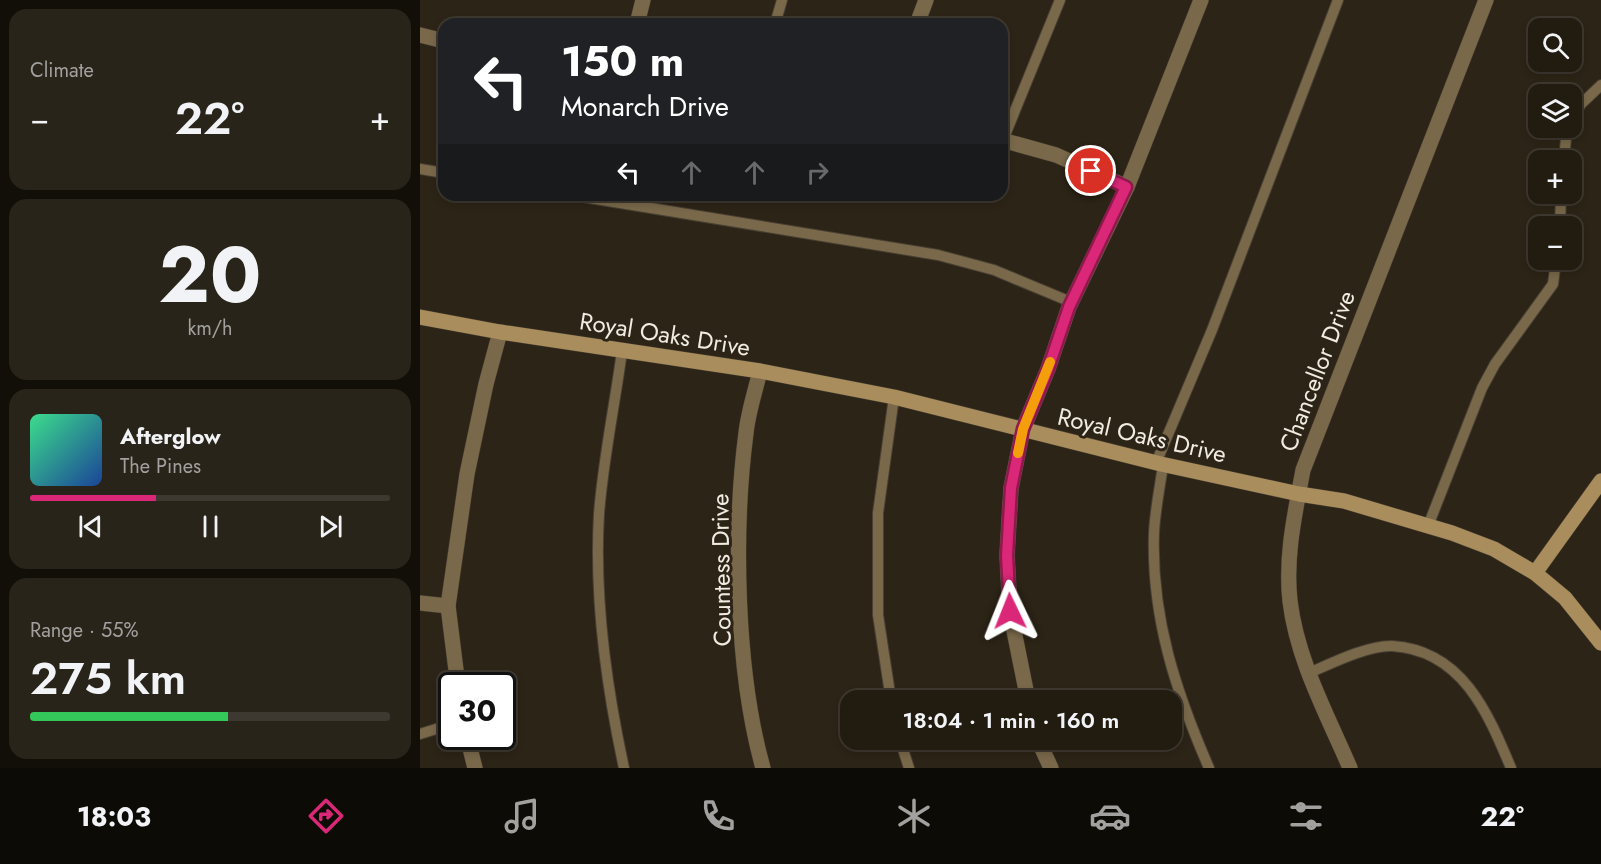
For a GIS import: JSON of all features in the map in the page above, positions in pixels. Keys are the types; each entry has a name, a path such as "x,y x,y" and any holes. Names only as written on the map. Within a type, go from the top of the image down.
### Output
{"street":[{"path":"638,18 643,0"},
{"path":"919,18 926,0"},
{"path":"1026,690 1010,611 1007,555 1011,488 1023,429 1071,302 1126,187 1201,0"},
{"name":"Chancellor Drive","path":"1350,768 1302,657 1290,601 1290,544 1303,470 1486,0"},
{"path":"420,35 438,40"},
{"path":"1008,142 1056,156 1126,187"},
{"name":"Royal Oaks Drive","path":"420,317 500,332 760,371 894,397 1160,464 1299,494 1344,501 1494,549 1535,573 1565,598 1601,643"},
{"path":"456,672 448,606 467,474 486,384 500,332"},
{"name":"Countess Drive","path":"760,371 746,432 739,514 740,606 747,679 763,768"},
{"path":"1535,573 1601,481"},
{"path":"420,603 448,606"},
{"path":"470,750 475,768"},
{"path":"1043,750 1051,768"}],"lane":[{"path":"777,18 782,0"},
{"path":"1008,128 1060,0"},
{"path":"1209,768 1189,721 1170,666 1161,631 1154,576 1154,531 1160,464 1338,0"},
{"path":"1582,103 1601,85"},
{"path":"420,169 438,172"},
{"path":"608,201 938,255 994,270 1071,302"},
{"path":"1428,526 1482,388 1495,364 1553,284 1555,270"},
{"path":"622,351 599,513 599,576 601,632 612,712 624,768"},
{"path":"889,690 878,615 878,525 885,453 894,397"},
{"path":"1309,673 1346,657 1392,646 1432,656 1458,674 1482,702 1511,768"},
{"path":"420,734 438,728"},
{"path":"903,750 909,768"}],"slow traffic":[{"path":"1018,453 1023,429 1050,362"}],"route":[{"path":"1010,611 1007,555 1011,488 1023,429 1048,369 1069,307 1126,187 1091,171"}]}
